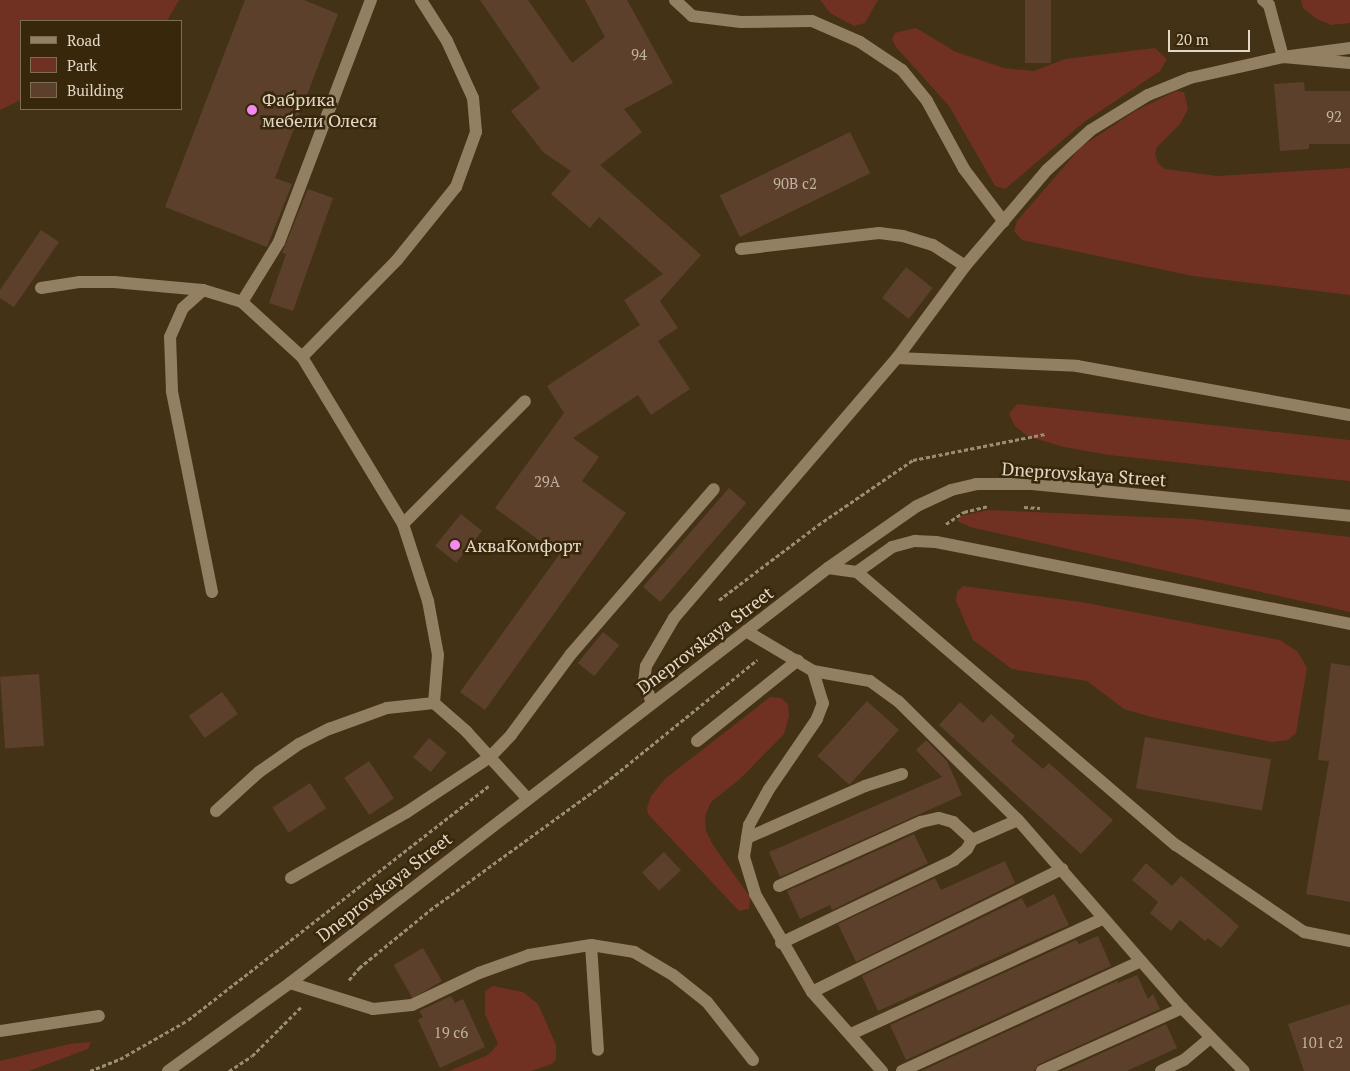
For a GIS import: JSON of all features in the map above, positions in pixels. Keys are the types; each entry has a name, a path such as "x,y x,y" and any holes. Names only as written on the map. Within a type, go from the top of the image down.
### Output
{"main road":[{"path":"242,302 279,242 371,0"},
{"path":"302,357 397,260 456,186 476,132 473,98 447,41 421,0"},
{"path":"675,0 692,16 741,22 812,21 860,42 902,70 927,101 964,169 1004,222"},
{"path":"1263,0 1269,5 1283,57"},
{"path":"652,703 644,682 646,666 674,618 897,358 965,266 1047,170 1091,130 1148,95 1190,78 1283,57 1350,48"},
{"path":"1283,57 1350,63"},
{"path":"742,250 879,233 903,236 932,245 965,266"},
{"path":"41,288 79,282 114,282 203,290 242,302 302,357 403,524 428,601 438,655 434,703"},
{"path":"203,290 183,308 170,337 172,391 212,592"},
{"path":"897,358 1077,366 1350,415"},
{"path":"403,524 524,401"},
{"name":"Dneprovskaya Street","path":"168,1071 290,983 828,568 917,506 952,490 976,484 1032,484 1350,516"},
{"path":"291,878 407,812 490,758 511,735 571,654 714,489"},
{"path":"857,572 892,548 915,542 936,542 1350,624"},
{"path":"828,568 857,572 1176,845 1304,932 1350,941"},
{"path":"746,632 774,646 813,671 854,677 879,685 898,700 1018,820 1182,1008 1239,1069"},
{"path":"697,741 798,660"},
{"path":"813,671 822,703 817,719 755,812 747,838 744,857 755,894 781,943 812,992 882,1071"},
{"path":"434,703 528,798"},
{"path":"216,812 259,772 299,744 329,729 387,708 434,703"},
{"path":"747,838 865,786 902,774"},
{"path":"779,886 921,822 939,818 953,822 972,840"},
{"path":"781,943 954,860 967,849 972,840 1018,820"},
{"path":"812,992 1062,869"},
{"path":"851,1034 1104,918"},
{"path":"591,945 598,1050"},
{"path":"290,983 373,1009 412,1005 479,973 529,955 591,945 634,952 673,975 707,1002 752,1060"},
{"path":"902,1071 1141,961"},
{"path":"1042,1071 1182,1008"},
{"path":"0,1031 99,1016"},
{"path":"1161,1071 1184,1060 1211,1037"}],"path":[{"path":"714,603 818,525 913,460 1046,434"},
{"path":"335,998 359,968 386,945 605,782 774,646"},
{"path":"90,1071 120,1058 188,1020 504,773"},
{"path":"229,1071 252,1056 317,992"}],"green space":[{"path":"0,0 179,0 168,20 20,20 20,100 0,110"},
{"path":"820,0 878,0 865,23 854,26 830,13"},
{"path":"1301,0 1350,0 1350,23 1331,25 1317,19 1303,8"},
{"path":"916,28 956,52 1004,68 1034,71 1065,59 1155,48 1167,59 1160,71 1084,122 1005,189 995,186 949,106 896,47 892,39 895,33"},
{"path":"1176,91 1184,92 1188,109 1180,124 1157,147 1155,154 1158,163 1165,169 1217,176 1350,168 1350,295 1193,276 1022,240 1014,231 1017,221 1081,147 1135,111"},
{"path":"1017,404 1350,440 1350,481 1109,455 1064,447 1027,436 1015,426 1009,414"},
{"path":"988,510 1193,519 1350,537 1350,612 970,527 957,521 961,516"},
{"path":"963,586 1081,602 1280,640 1298,652 1307,668 1296,733 1288,740 1272,742 1155,718 1124,709 1087,681 1012,669 973,640 956,601 957,592"},
{"path":"770,697 781,698 788,704 789,716 784,734 740,779 711,802 705,816 706,831 713,845 750,897 749,909 739,911 648,814 647,808 651,796 665,779"},
{"path":"493,986 523,992 538,1004 556,1045 556,1059 552,1064 531,1071 449,1071 488,1055 498,1044 485,1014 485,991"},
{"path":"91,1042 88,1049 29,1071 0,1071 0,1061 69,1044"}],"building":[{"name":"Фабрика мебели Олеся","path":"245,0 304,0 338,14 275,178 292,184 267,247 165,207"},
{"path":"480,0 528,0 572,63 605,37 585,0 627,0 673,83 624,109 642,132 600,165 701,255 660,301 678,328 658,341 690,389 651,415 638,395 573,438 599,457 582,481 626,513 485,710 460,692 559,555 495,508 564,413 547,386 640,325 624,300 663,274 599,217 590,228 551,194 571,171 544,153 511,111 540,88"},
{"path":"1025,0 1051,0 1051,63 1025,63"},
{"path":"1304,82 1305,91 1350,91 1350,144 1309,144 1309,149 1280,151 1274,84"},
{"path":"850,132 870,173 740,237 720,196"},
{"path":"308,189 333,198 293,311 269,303 286,254 282,253"},
{"path":"41,230 59,242 14,307 0,298 0,290"},
{"path":"906,267 933,288 909,319 882,298"},
{"path":"729,488 746,503 660,602 643,587"},
{"path":"461,514 482,531 456,563 435,546"},
{"path":"603,632 619,645 594,676 578,663"},
{"path":"1331,663 1350,666 1350,902 1306,894 1329,761 1318,760"},
{"path":"39,674 44,746 5,749 0,677"},
{"path":"222,692 238,714 205,738 189,716"},
{"path":"867,701 899,730 849,785 817,756"},
{"path":"960,702 983,723 991,714 1015,736 1011,741 1043,769 1049,763 1113,820 1081,854 939,725"},
{"path":"1145,737 1271,759 1262,810 1136,788"},
{"path":"429,738 447,753 431,772 413,757"},
{"path":"926,740 947,761 962,795 780,877 769,852 942,777 916,750"},
{"path":"369,761 394,798 369,815 344,778"},
{"path":"310,783 326,808 289,833 272,808"},
{"path":"914,834 928,863 832,910 830,905 800,919 787,891"},
{"path":"664,852 681,870 659,891 642,872"},
{"path":"1005,861 1015,883 856,962 838,924 935,878 941,890"},
{"path":"1146,863 1172,886 1181,876 1239,926 1221,948 1208,938 1205,941 1180,920 1171,931 1150,913 1158,902 1132,880"},
{"path":"1054,894 1069,925 878,1011 862,976 1022,898 1027,908"},
{"path":"1098,936 1111,966 906,1060 890,1025 1076,940 1079,944"},
{"path":"423,948 442,981 413,998 394,965"},
{"path":"1137,975 1148,999 1153,994 1160,1009 1039,1064 1034,1071 921,1071 1117,981 1118,983"},
{"path":"451,996 455,1003 463,999 485,1047 440,1068 418,1020 423,1017 419,1011"},
{"path":"1350,1004 1350,1071 1304,1071 1288,1024"},
{"path":"1166,1024 1177,1048 1127,1071 1062,1071"}],"place":[{"name":"Фабрика мебели Олеся","path":"252,110"},
{"name":"АкваКомфорт","path":"455,545"}]}
